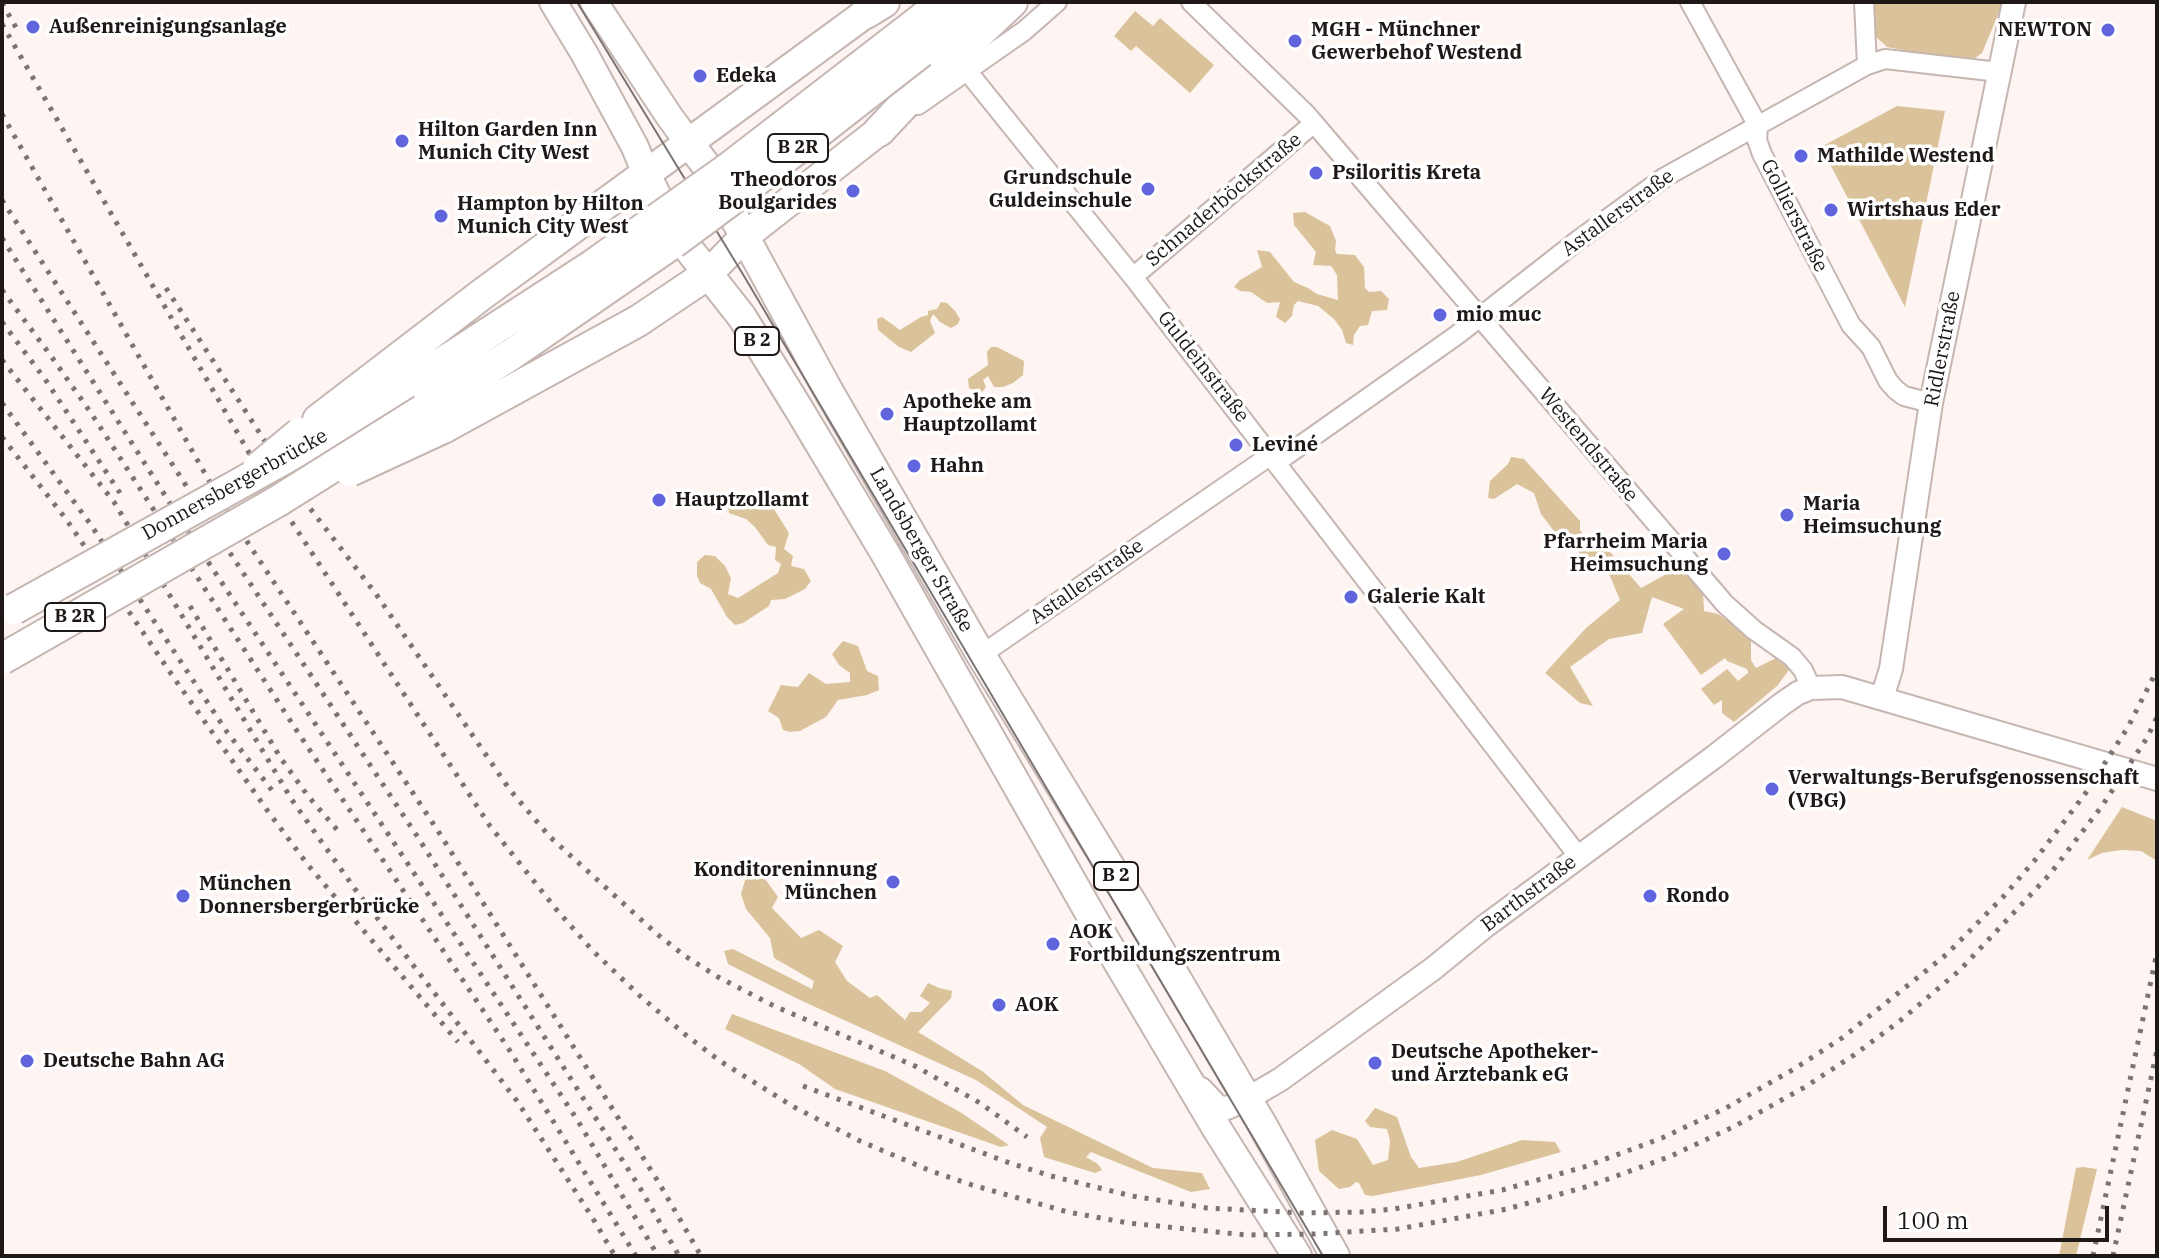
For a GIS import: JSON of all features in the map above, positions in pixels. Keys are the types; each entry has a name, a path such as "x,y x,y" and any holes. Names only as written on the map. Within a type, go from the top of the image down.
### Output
{"highway":[{"name":"B 2R","path":"913,42 943,2"},
{"name":"B 2R","path":"278,501 587,304 735,197 913,42 982,2"},
{"path":"879,131 1012,2"},
{"name":"Donnersbergerbrücke","path":"6,613 350,421 593,265 913,42"},
{"path":"241,482 300,433 646,174"},
{"path":"278,501 443,428 638,321 708,274"},
{"name":"Donnersbergerbrücke","path":"2,659 278,501"}],"main road":[{"name":"Landsberger Straße","path":"553,2 635,147 657,197 687,247 742,317 762,348 885,553 1105,940 1297,1256"},
{"name":"Landsberger Straße","path":"594,2 669,116 705,164 828,390 981,655 1114,872 1247,1099 1335,1256"},
{"path":"646,174 876,6"},
{"path":"708,274 745,236 879,131"}],"street":[{"path":"879,131 968,72 1057,2"},
{"name":"Westendstraße","path":"1191,2 1314,123 1731,612 1792,657 1803,670 1811,688"},
{"name":"Gollierstraße","path":"1690,2 1758,126 1757,140 1762,154 1851,325 1871,347 1896,390 1921,400"},
{"path":"1864,2 1867,65"},
{"name":"Ridlerstraße","path":"1882,698 1893,657 1921,400 2014,2"},
{"name":"Astallerstraße","path":"981,655 1379,392 1665,177 1867,65 1885,59 1999,72"},
{"name":"Guldeinstraße","path":"968,72 1133,277 1579,857"},
{"name":"Schnaderböckstraße","path":"1133,277 1314,123"},
{"path":"1811,688 1842,687 2157,779"},
{"name":"Barthstraße","path":"1247,1099 1325,1048 1782,704 1811,688"},
{"name":"Landsberger Straße","path":"1175,1058 1218,1107 1227,1108 1247,1099"}],"shaded area":[{"path":"1873,2 2002,2 1982,53 1968,63 1887,47 1874,35"},
{"path":"1135,11 1153,26 1160,18 1214,65 1190,93 1136,46 1131,51 1114,36"},
{"path":"1897,106 1945,111 1905,307 1821,147"},
{"path":"1305,212 1330,226 1337,254 1355,255 1364,267 1365,288 1369,292 1381,291 1389,299 1387,310 1372,311 1368,325 1360,326 1354,335 1353,345 1346,343 1334,319 1318,306 1298,301 1292,316 1285,323 1276,317 1280,302 1267,303 1251,292 1234,287 1262,267 1257,250 1270,252 1294,282 1338,300 1337,275 1331,266 1313,265 1316,252 1294,225 1293,213"},
{"path":"941,302 947,303 955,311 960,319 958,324 951,328 933,314 930,321 935,333 911,352 899,347 878,330 877,319 882,317 900,330 928,315 928,311 937,309"},
{"path":"991,347 1024,361 1023,375 1003,387 994,387 988,376 983,380 986,387 982,392 975,391 969,388 968,379 988,365 987,352"},
{"path":"1511,457 1524,459 1580,521 1580,530 1592,547 1610,552 1641,588 1683,565 1703,592 1704,611 1718,614 1751,636 1751,660 1756,668 1780,656 1789,670 1777,686 1734,722 1722,713 1722,700 1714,705 1701,689 1727,669 1738,681 1748,673 1747,669 1725,658 1701,675 1663,624 1684,609 1652,597 1642,633 1609,639 1570,667 1593,706 1580,703 1545,673 1586,628 1620,600 1607,569 1583,563 1576,545 1557,535 1541,514 1534,493 1517,484 1494,499 1488,498 1490,481"},
{"path":"762,498 772,506 789,533 784,549 793,556 791,566 804,569 811,581 805,589 785,599 771,600 769,606 735,625 711,589 700,583 697,562 705,555 715,556 731,578 728,594 738,598 778,573 781,564 775,560 776,547 768,545 746,519 729,513 728,507 734,502 742,501 747,507"},
{"path":"843,641 858,646 867,671 878,676 879,690 838,700 826,717 800,731 783,730 779,718 768,711 781,685 798,687 809,673 826,684 850,682 850,673 839,665 832,654"},
{"path":"2122,807 2157,821 2157,861 2141,851 2121,850 2102,853 2087,860"},
{"path":"758,869 778,897 772,908 801,938 819,930 843,946 835,962 847,981 870,998 877,995 905,1020 910,1012 921,1012 930,1003 920,996 928,983 952,991 951,998 918,1032 982,1071 1023,1105 1153,1168 1202,1173 1210,1189 1191,1192 1091,1152 1086,1157 1102,1170 1095,1173 1044,1157 1040,1138 1047,1127 976,1080 728,964 724,951 733,949 812,989 814,981 774,958 770,938 746,909 741,894 746,877"},
{"path":"732,1014 885,1071 960,1112 1009,1145 1001,1147 835,1089 799,1064 725,1029"},
{"path":"1375,1108 1397,1117 1411,1157 1419,1168 1457,1162 1522,1140 1555,1142 1561,1152 1481,1175 1373,1196 1365,1195 1356,1182 1339,1189 1319,1171 1315,1140 1332,1130 1357,1139 1373,1165 1388,1160 1390,1141 1387,1129 1370,1127 1365,1121"},
{"path":"2076,1168 2097,1169 2076,1256 2059,1256"}],"tram line":[{"path":"577,2 744,276 1323,1256"}],"railway":[{"path":"2,3 18,31"},
{"path":"2,24 267,484 490,826 556,909 592,950 640,996 720,1061 794,1107 860,1141 972,1185 1068,1212 1128,1223 1246,1235 1314,1234 1398,1229 1507,1209 1589,1186 1671,1156 1735,1126 1805,1087 1901,1020 1960,970 2050,874 2102,806 2147,738 2157,717"},
{"path":"2,114 221,502 438,831 659,1183 701,1256"},
{"path":"2,200 419,839 640,1188 679,1256"},
{"path":"2,238 185,527 578,1121 658,1256"},
{"path":"166,288 299,494 376,594 510,790 550,837 657,934 718,977 774,1006 915,1066 980,1103 1027,1137"},
{"path":"2,290 91,413 510,1051 636,1256"},
{"path":"2,322 45,379 120,493"},
{"path":"2,360 114,502 292,800 355,889 517,1101 615,1256"},
{"path":"2,403 91,525 227,732 274,793"},
{"path":"2,437 66,519 174,678 308,865 458,1042"},
{"path":"190,606 280,757 339,832"},
{"path":"803,1086 1051,1176 1132,1196 1207,1208 1302,1213 1394,1209 1502,1190 1584,1167 1662,1138 1726,1108 1794,1069 1842,1038 1947,954 2035,860 2085,794 2128,727 2157,670"},
{"path":"2093,1256 2157,952"},
{"path":"2113,1256 2157,1050"}],"place":[{"name":"Außenreinigungsanlage","path":"33,27"},
{"name":"NEWTON","path":"2108,30"},
{"name":"MGH - Münchner Gewerbehof Westend","path":"1295,41"},
{"name":"Edeka","path":"700,76"},
{"name":"Hilton Garden Inn Munich City West","path":"402,141"},
{"name":"Mathilde Westend","path":"1801,156"},
{"name":"Psiloritis Kreta","path":"1316,173"},
{"name":"Grundschule Guldeinschule","path":"1148,189"},
{"name":"Theodoros Boulgarides","path":"853,191"},
{"name":"Wirtshaus Eder","path":"1831,210"},
{"name":"Hampton by Hilton Munich City West","path":"441,216"},
{"name":"mio muc","path":"1440,315"},
{"name":"Apotheke am Hauptzollamt","path":"887,414"},
{"name":"Leviné","path":"1236,445"},
{"name":"Hahn","path":"914,466"},
{"name":"Hauptzollamt","path":"659,500"},
{"name":"Maria Heimsuchung","path":"1787,515"},
{"name":"Pfarrheim Maria Heimsuchung","path":"1724,554"},
{"name":"Galerie Kalt","path":"1351,597"},
{"name":"Verwaltungs-Berufsgenossenschaft (VBG)","path":"1772,789"},
{"name":"Konditoreninnung München","path":"893,882"},
{"name":"München Donnersbergerbrücke","path":"183,896"},
{"name":"Rondo","path":"1650,896"},
{"name":"AOK Fortbildungszentrum","path":"1053,944"},
{"name":"AOK","path":"999,1005"},
{"name":"Deutsche Bahn AG","path":"27,1061"},
{"name":"Deutsche Apotheker- und Ärztebank eG","path":"1375,1063"}]}
